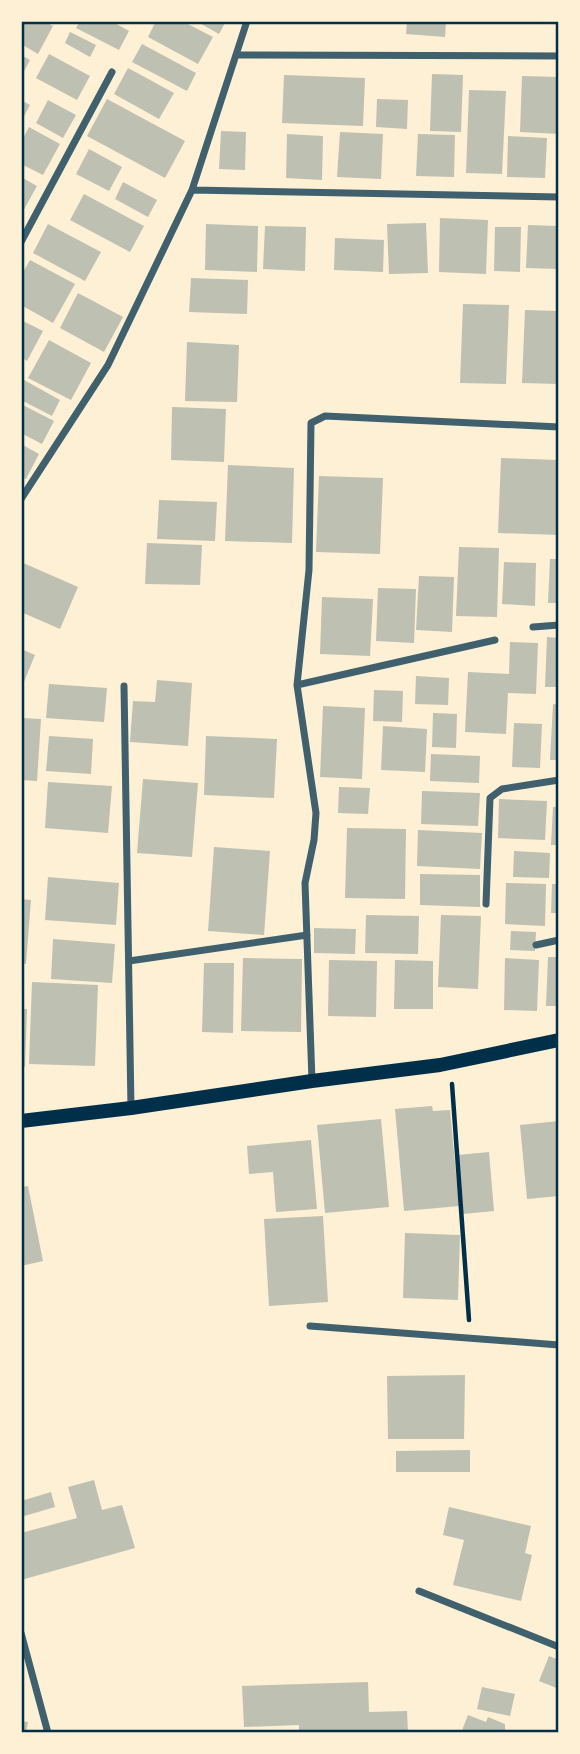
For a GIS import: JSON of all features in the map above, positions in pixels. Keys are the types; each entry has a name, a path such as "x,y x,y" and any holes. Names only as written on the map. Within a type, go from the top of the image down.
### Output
{"main road":[{"path":"21,1121 131,1108 450,1062 559,1040"}],"street":[{"path":"21,499 108,365 191,190 247,21"},
{"path":"237,55 559,56"},
{"path":"21,242 112,72"},
{"path":"191,190 559,197"},
{"path":"312,1081 305,883 314,840 316,813 297,685 309,570 311,423 325,416 559,427"},
{"path":"533,627 559,625"},
{"path":"297,685 495,640"},
{"path":"124,686 131,1108"},
{"path":"486,904 490,798 502,789 559,780"},
{"path":"129,961 307,934"},
{"path":"536,945 559,940"},
{"path":"310,1326 559,1345"},
{"path":"419,1591 559,1647"},
{"path":"21,1633 48,1733"}],"path":[{"path":"450,1062 471,1337"}],"building":[{"path":"21,21 44,21 53,26 38,54 21,44"},
{"path":"80,21 111,21 129,31 119,50 76,28"},
{"path":"156,21 182,21 213,37 198,64 148,37"},
{"path":"196,21 226,21 219,34"},
{"path":"407,21 446,21 445,37 406,34"},
{"path":"70,32 96,45 90,57 65,43"},
{"path":"142,44 196,73 187,91 132,62"},
{"path":"49,54 90,76 77,100 36,78"},
{"path":"21,55 30,60 21,77"},
{"path":"128,68 174,93 159,119 114,94"},
{"path":"432,74 463,75 461,132 430,131"},
{"path":"284,75 365,78 363,126 282,123"},
{"path":"522,76 559,77 559,134 520,132"},
{"path":"469,90 506,91 502,174 466,173"},
{"path":"107,99 185,141 165,178 87,136"},
{"path":"377,99 408,100 407,129 376,127"},
{"path":"21,100 30,105 21,122"},
{"path":"48,100 76,115 63,138 36,123"},
{"path":"29,127 60,144 43,175 21,164 21,142"},
{"path":"221,131 246,132 245,170 219,169"},
{"path":"340,132 383,134 381,179 337,177"},
{"path":"287,134 323,136 322,180 286,178"},
{"path":"418,134 455,135 454,177 416,176"},
{"path":"508,136 547,138 545,178 507,177"},
{"path":"89,149 122,167 109,191 76,174"},
{"path":"21,177 37,186 21,215"},
{"path":"123,182 157,200 148,217 115,199"},
{"path":"84,194 144,226 130,252 70,220"},
{"path":"440,218 488,220 486,274 439,272"},
{"path":"426,223 428,273 389,274 387,224"},
{"path":"48,224 101,252 85,281 33,253"},
{"path":"206,224 258,226 257,272 205,270"},
{"path":"528,225 559,226 559,269 526,268"},
{"path":"265,226 306,227 305,271 263,269"},
{"path":"495,227 521,227 520,272 494,271"},
{"path":"335,238 384,240 383,272 334,270"},
{"path":"30,260 75,284 53,323 21,305 21,276"},
{"path":"191,278 248,280 247,314 189,312"},
{"path":"78,293 123,317 104,352 60,328"},
{"path":"463,304 509,305 506,384 460,383"},
{"path":"525,310 559,311 559,384 522,383"},
{"path":"21,320 43,331 27,361 21,357"},
{"path":"49,340 91,363 71,400 28,378"},
{"path":"187,342 239,345 237,402 185,401"},
{"path":"24,380 60,400 52,416 21,400"},
{"path":"21,404 54,421 42,444 21,433"},
{"path":"172,407 226,409 224,462 171,460"},
{"path":"21,444 39,454 26,479 21,477"},
{"path":"501,458 559,460 559,535 498,533"},
{"path":"228,465 294,468 292,543 225,541"},
{"path":"319,476 383,478 380,554 316,552"},
{"path":"159,500 217,502 215,541 157,539"},
{"path":"147,543 202,545 200,585 145,584"},
{"path":"459,547 499,548 497,617 456,616"},
{"path":"550,559 559,559 559,603 548,603"},
{"path":"21,562 78,587 60,629 21,612"},
{"path":"504,562 536,563 535,606 502,604"},
{"path":"419,576 454,577 452,632 416,630"},
{"path":"378,588 416,589 414,643 376,641"},
{"path":"322,597 373,599 370,656 320,654"},
{"path":"547,637 559,638 559,687 545,687"},
{"path":"510,642 538,643 536,694 508,693 506,734 465,732 468,672 509,674"},
{"path":"21,649 35,655 21,689"},
{"path":"416,676 449,678 448,705 415,704"},
{"path":"157,680 192,683 188,746 130,742 133,701 155,702"},
{"path":"49,684 107,688 104,722 46,718"},
{"path":"374,690 403,691 402,722 373,721"},
{"path":"553,704 559,705 559,760 550,760"},
{"path":"323,706 365,708 362,779 320,777"},
{"path":"433,713 457,714 456,748 432,747"},
{"path":"21,718 41,719 37,781 21,780"},
{"path":"514,723 542,724 540,768 512,767"},
{"path":"383,726 427,729 425,772 381,770"},
{"path":"49,736 93,739 91,774 46,771"},
{"path":"206,736 277,739 274,798 204,795"},
{"path":"431,754 480,756 479,783 430,781"},
{"path":"143,779 198,783 192,857 137,853"},
{"path":"48,782 112,786 108,833 45,828"},
{"path":"339,787 370,788 368,814 338,813"},
{"path":"422,791 480,793 478,826 421,824"},
{"path":"499,799 547,801 545,840 498,838"},
{"path":"553,807 559,807 559,845 551,845"},
{"path":"347,828 406,829 405,899 345,898"},
{"path":"418,830 482,833 480,869 417,866"},
{"path":"214,847 270,851 264,935 208,931"},
{"path":"514,851 550,853 549,878 513,877"},
{"path":"559,858 559,878 556,878"},
{"path":"420,874 480,875 480,907 420,905"},
{"path":"48,877 119,883 116,925 45,920"},
{"path":"506,883 546,884 545,926 505,924"},
{"path":"552,884 559,884 559,913 551,913"},
{"path":"21,899 31,900 26,964 21,963"},
{"path":"366,915 419,916 418,954 365,953"},
{"path":"441,915 481,916 478,989 438,987"},
{"path":"314,928 356,929 355,954 314,953"},
{"path":"511,931 536,932 535,951 510,950"},
{"path":"53,939 115,944 112,983 51,979"},
{"path":"548,957 559,957 559,1006 546,1006"},
{"path":"243,958 302,959 301,1032 241,1031"},
{"path":"505,958 539,960 537,1011 504,1010"},
{"path":"329,960 377,961 376,1017 328,1016"},
{"path":"395,960 433,961 433,1009 394,1009"},
{"path":"204,963 234,963 233,1033 202,1032"},
{"path":"32,982 98,985 95,1066 29,1064"},
{"path":"21,1009 27,1009 25,1067 21,1067"},
{"path":"432,1106 433,1111 450,1110 459,1206 404,1211 395,1109"},
{"path":"381,1119 389,1207 325,1213 317,1125"},
{"path":"559,1121 559,1196 527,1199 520,1125"},
{"path":"311,1140 317,1209 276,1212 273,1172 249,1174 247,1146"},
{"path":"489,1152 494,1211 463,1214 458,1155"},
{"path":"28,1186 43,1261 21,1266 21,1187"},
{"path":"323,1216 328,1302 269,1306 264,1219"},
{"path":"405,1233 460,1235 458,1300 403,1298"},
{"path":"465,1375 464,1439 388,1439 387,1376"},
{"path":"470,1450 470,1472 396,1472 396,1451"},
{"path":"94,1480 102,1510 122,1505 135,1548 21,1580 21,1533 77,1518 68,1487"},
{"path":"51,1492 55,1507 21,1517 21,1501"},
{"path":"449,1507 531,1526 525,1553 532,1555 521,1601 453,1585 464,1540 443,1535"},
{"path":"549,1656 559,1660 559,1689 539,1681"},
{"path":"368,1682 369,1712 407,1711 408,1733 299,1733 299,1725 244,1727 242,1686"},
{"path":"482,1687 515,1694 510,1716 477,1709"},
{"path":"468,1715 486,1722 488,1717 505,1724 505,1733 461,1733"},
{"path":"21,1721 28,1722 26,1733 21,1733"}]}
